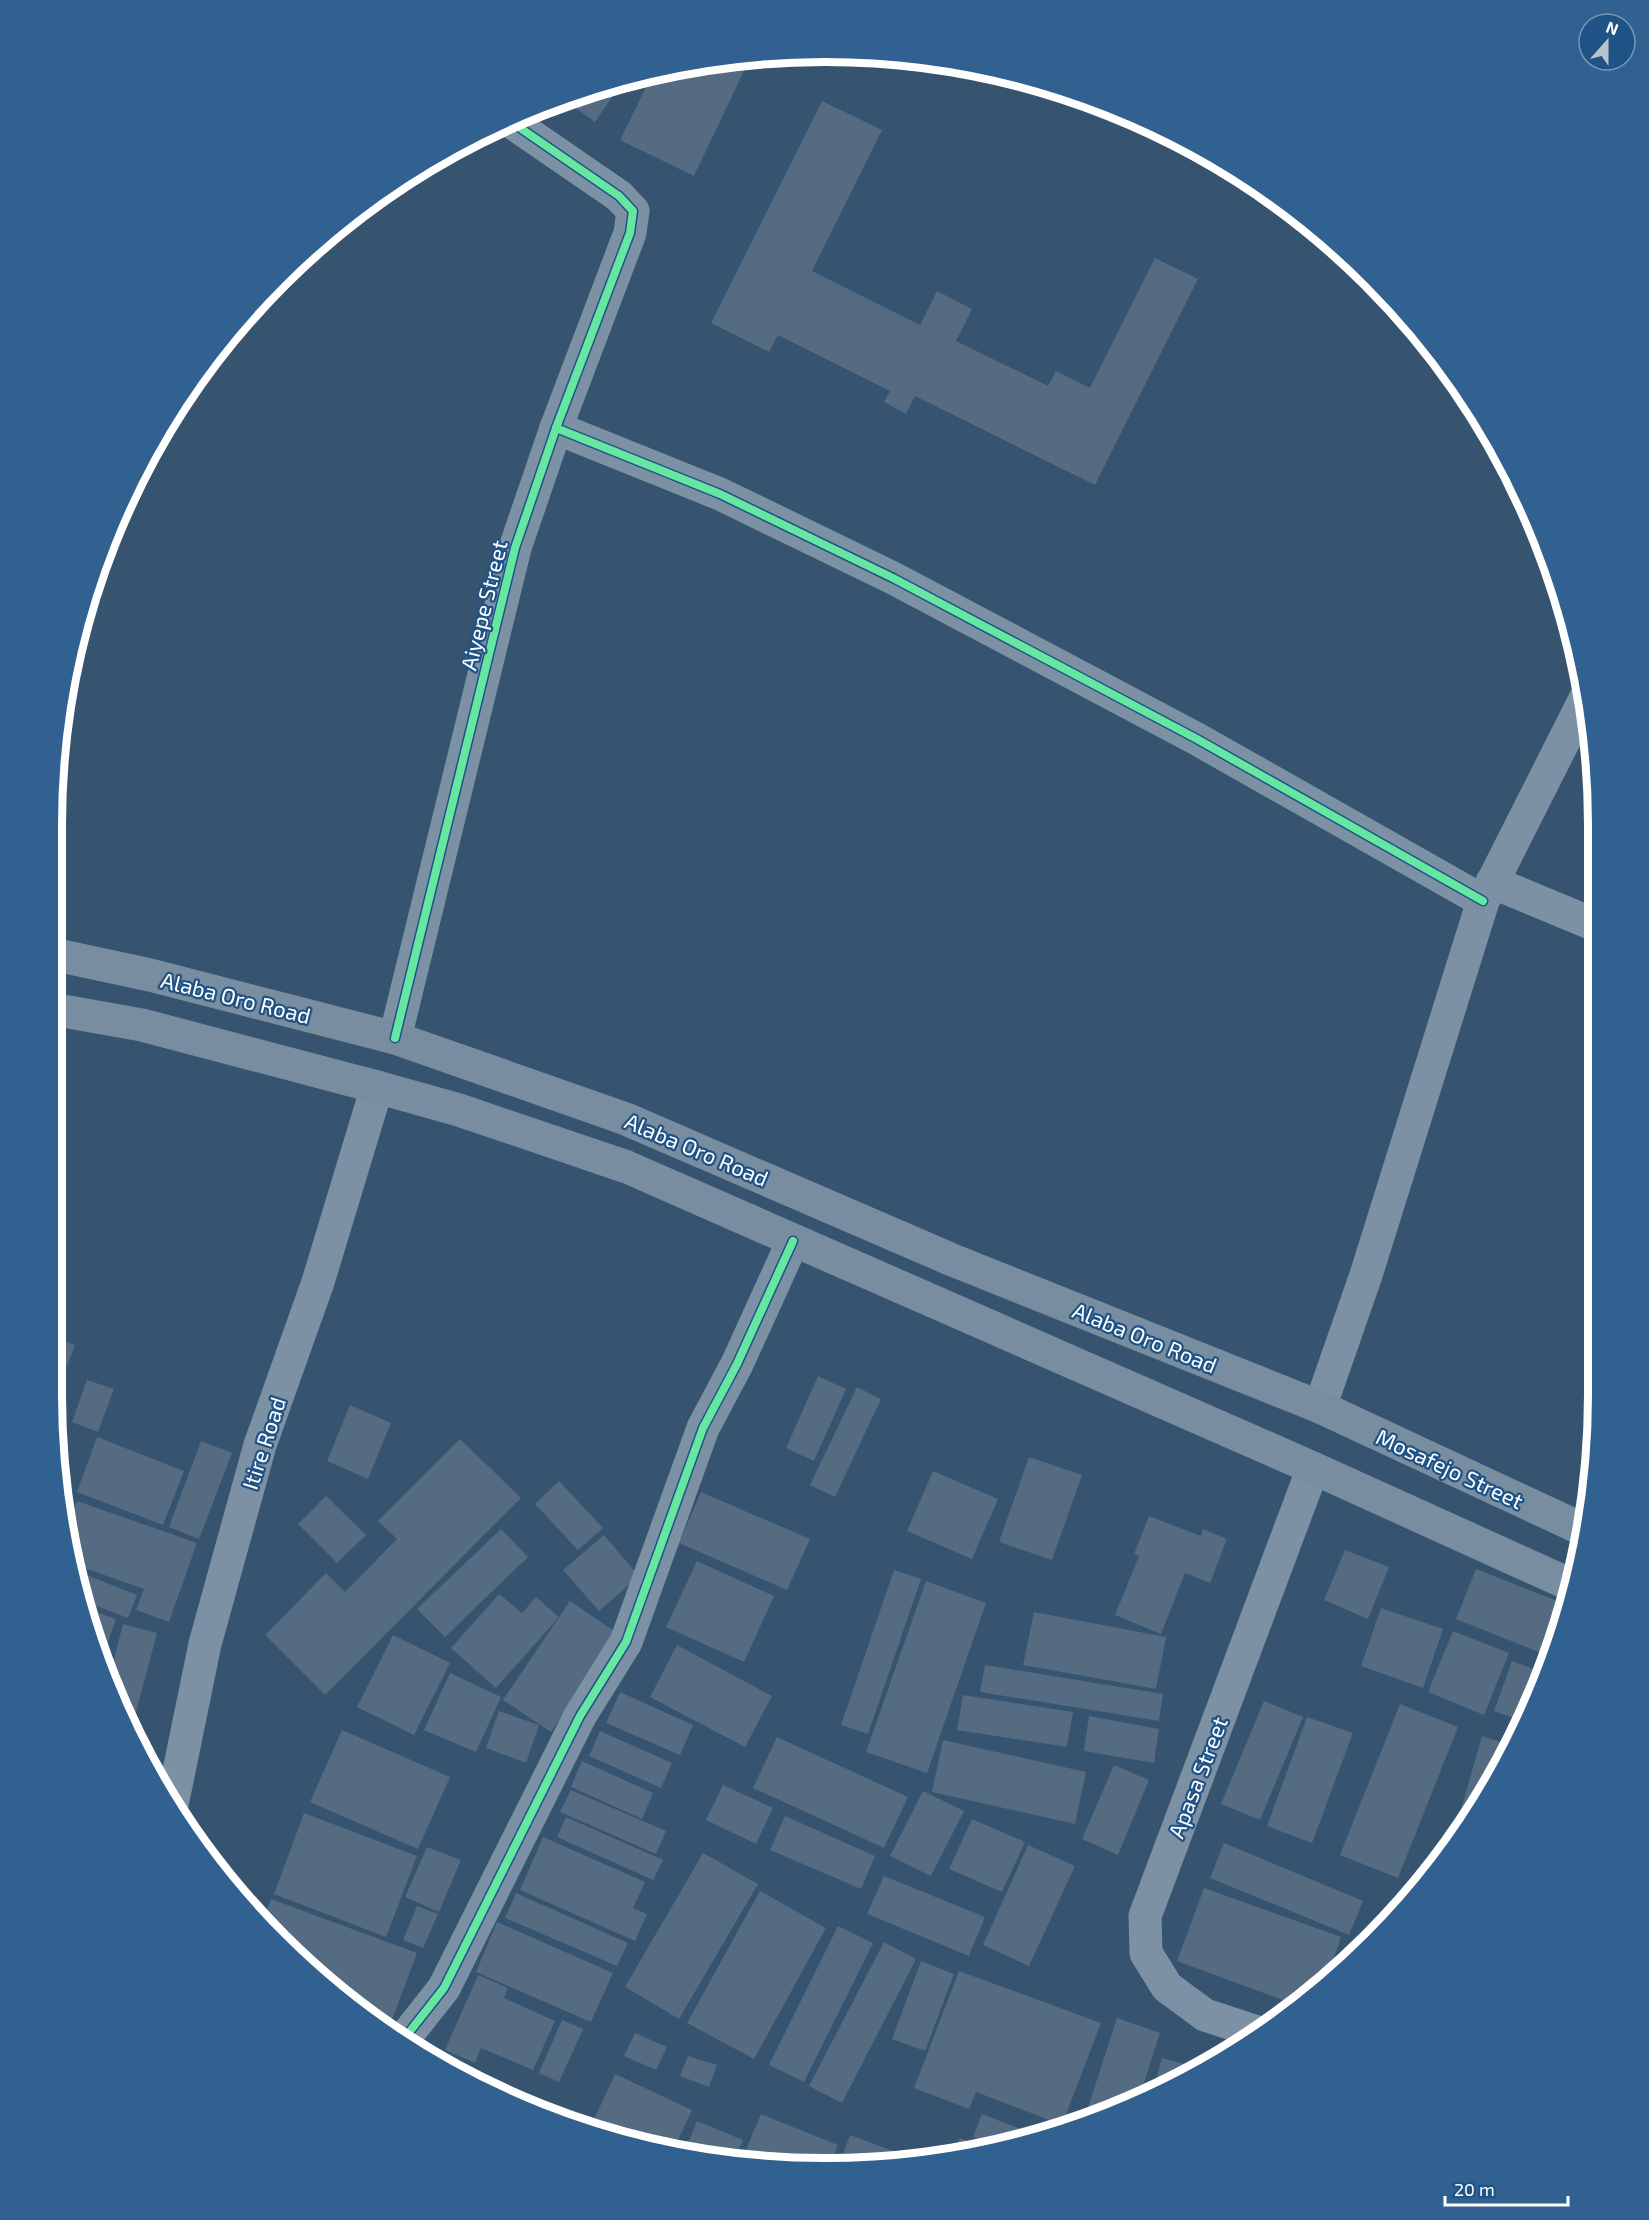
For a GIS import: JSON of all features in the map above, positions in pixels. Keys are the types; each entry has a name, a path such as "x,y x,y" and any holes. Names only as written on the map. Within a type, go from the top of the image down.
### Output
{"main road":[{"name":"Alaba Oro Road","path":"62,956 161,978 395,1038 626,1119 950,1259 1320,1407"},
{"name":"Alaba Oro Road","path":"62,1011 142,1025 377,1087 459,1110 627,1167 1313,1468"},
{"path":"933,1303 950,1259"},
{"name":"Mosafejo Street","path":"1320,1407 1576,1526"},
{"path":"1313,1468 1564,1582"}],"street":[{"name":"Aiyepe Street","path":"395,1038 515,548 556,428 630,232 633,211 619,196 518,127"},
{"path":"556,428 720,494 893,578 1487,891 1588,922"},
{"path":"1320,1407 1366,1275 1487,891 1579,711"},
{"name":"Itire Road","path":"174,1794 205,1644 260,1445 318,1282 377,1087"},
{"path":"408,2034 444,1988 580,1716 626,1642 704,1428 737,1364 793,1241"},
{"name":"Apasa Street","path":"1249,2029 1205,2015 1167,1987 1146,1953 1145,1916 1313,1468"}],"building":[{"path":"746,66 694,176 620,140 648,82"},
{"path":"617,90 595,122 571,105"},
{"path":"822,101 882,130 812,271 920,325 937,291 972,309 956,341 1048,386 1056,371 1090,388 1155,258 1198,279 1095,485 915,396 906,414 884,402 890,391 778,335 769,352 711,323"},
{"path":"62,1340 75,1345 62,1378"},
{"path":"818,1376 846,1389 814,1461 786,1448"},
{"path":"87,1380 114,1389 98,1432 72,1422"},
{"path":"857,1387 881,1399 835,1497 810,1485"},
{"path":"350,1405 391,1423 368,1479 327,1461"},
{"path":"97,1437 184,1471 163,1525 77,1492"},
{"path":"460,1439 521,1498 325,1695 265,1635 326,1573 345,1592 397,1539 378,1521"},
{"path":"201,1441 232,1453 199,1539 169,1527"},
{"path":"1029,1457 1082,1475 1052,1560 999,1542"},
{"path":"933,1471 998,1499 972,1559 907,1531"},
{"path":"559,1481 603,1528 578,1550 535,1504"},
{"path":"701,1492 810,1539 787,1590 679,1543"},
{"path":"326,1496 366,1535 337,1563 298,1524"},
{"path":"77,1501 197,1543 169,1622 136,1610 144,1589 81,1567 71,1516"},
{"path":"1149,1516 1201,1536 1203,1529 1227,1539 1210,1583 1185,1573 1161,1634 1115,1615 1139,1556 1134,1554"},
{"path":"501,1529 528,1557 445,1637 417,1609"},
{"path":"604,1535 639,1576 599,1611 563,1570"},
{"path":"1345,1550 1389,1567 1368,1619 1324,1600"},
{"path":"697,1561 774,1596 744,1662 666,1627"},
{"path":"1476,1569 1559,1602 1542,1653 1456,1619"},
{"path":"894,1570 921,1579 868,1734 841,1725"},
{"path":"83,1573 137,1595 128,1618 90,1604"},
{"path":"926,1581 986,1603 927,1773 866,1752"},
{"path":"499,1594 522,1613 536,1597 559,1617 496,1688 451,1648"},
{"path":"570,1601 617,1633 551,1732 503,1700"},
{"path":"1381,1608 1443,1629 1423,1688 1361,1666"},
{"path":"93,1611 116,1619 105,1650"},
{"path":"1034,1612 1166,1637 1156,1689 1023,1665"},
{"path":"123,1624 157,1633 134,1719 120,1687 112,1666"},
{"path":"1453,1631 1509,1653 1484,1715 1428,1692"},
{"path":"393,1635 450,1663 414,1735 357,1707"},
{"path":"677,1645 772,1696 745,1747 650,1697"},
{"path":"1512,1661 1536,1670 1515,1719 1494,1711"},
{"path":"985,1665 1163,1694 1159,1721 980,1692"},
{"path":"450,1673 501,1697 476,1752 424,1730"},
{"path":"620,1692 693,1725 680,1755 606,1723"},
{"path":"963,1695 1073,1712 1067,1747 957,1730"},
{"path":"1264,1701 1303,1717 1260,1820 1221,1804"},
{"path":"1400,1704 1458,1727 1398,1878 1340,1855"},
{"path":"499,1711 539,1725 526,1763 486,1748"},
{"path":"1089,1716 1159,1729 1154,1763 1084,1751"},
{"path":"1307,1717 1353,1733 1312,1843 1267,1826"},
{"path":"342,1730 450,1777 418,1849 310,1802"},
{"path":"600,1731 672,1763 661,1788 589,1756"},
{"path":"1482,1736 1504,1743 1485,1777 1458,1821"},
{"path":"777,1737 908,1797 884,1848 753,1788"},
{"path":"943,1740 1086,1772 1075,1824 932,1792"},
{"path":"582,1761 653,1793 642,1819 571,1787"},
{"path":"1114,1765 1149,1780 1118,1855 1082,1839"},
{"path":"723,1785 773,1808 756,1844 706,1820"},
{"path":"571,1790 666,1831 656,1854 560,1812"},
{"path":"923,1791 964,1811 931,1876 890,1856"},
{"path":"304,1813 417,1856 386,1937 274,1894"},
{"path":"785,1816 875,1856 861,1889 770,1850"},
{"path":"566,1817 663,1860 653,1880 557,1837"},
{"path":"972,1819 1025,1842 1002,1892 949,1869"},
{"path":"543,1837 645,1882 633,1908 647,1914 635,1941 520,1890"},
{"path":"1224,1843 1363,1901 1349,1935 1210,1878"},
{"path":"1028,1845 1075,1866 1029,1966 983,1945"},
{"path":"427,1847 461,1860 439,1912 405,1897"},
{"path":"703,1853 758,1884 679,2019 625,1987"},
{"path":"884,1876 985,1917 969,1956 867,1914"},
{"path":"1204,1888 1341,1937 1331,1966 1288,2002 1177,1961"},
{"path":"760,1891 826,1928 754,2059 687,2023"},
{"path":"516,1893 628,1943 617,1966 505,1918"},
{"path":"271,1899 417,1953 391,2023 321,1969 265,1914"},
{"path":"417,1906 438,1914 423,1948 403,1940"},
{"path":"497,1922 613,1973 591,2022 476,1972"},
{"path":"838,1926 873,1943 804,2082 769,2065"},
{"path":"884,1942 916,1959 842,2103 809,2086"},
{"path":"921,1961 954,1974 925,2051 892,2039"},
{"path":"959,1971 1101,2023 1064,2120 1056,2123 976,2092 969,2109 914,2088"},
{"path":"478,1975 508,1988 504,1998 555,2021 533,2070 481,2048 475,2063 445,2050"},
{"path":"1117,2018 1160,2033 1142,2089 1087,2111"},
{"path":"562,2020 583,2029 559,2082 539,2073"},
{"path":"635,2033 667,2047 656,2070 624,2056"},
{"path":"688,2056 717,2065 709,2087 680,2076"},
{"path":"1162,2058 1189,2065 1162,2080 1155,2083"},
{"path":"615,2074 692,2110 676,2144 593,2122"},
{"path":"761,2114 838,2145 833,2158 744,2154"},
{"path":"982,2114 1026,2131 985,2141 973,2137"},
{"path":"697,2121 743,2140 737,2153 687,2146"},
{"path":"850,2135 902,2154 874,2157 842,2158"},
{"path":"960,2138 973,2144 973,2144 956,2147"}],"cycle path":[{"path":"395,1038 515,548 556,428 630,233 633,211 619,196 518,127"},
{"path":"556,428 720,494 893,578 1197,739 1483,901"},
{"path":"408,2034 444,1988 580,1716 626,1642 703,1428 737,1364 793,1241"}]}
